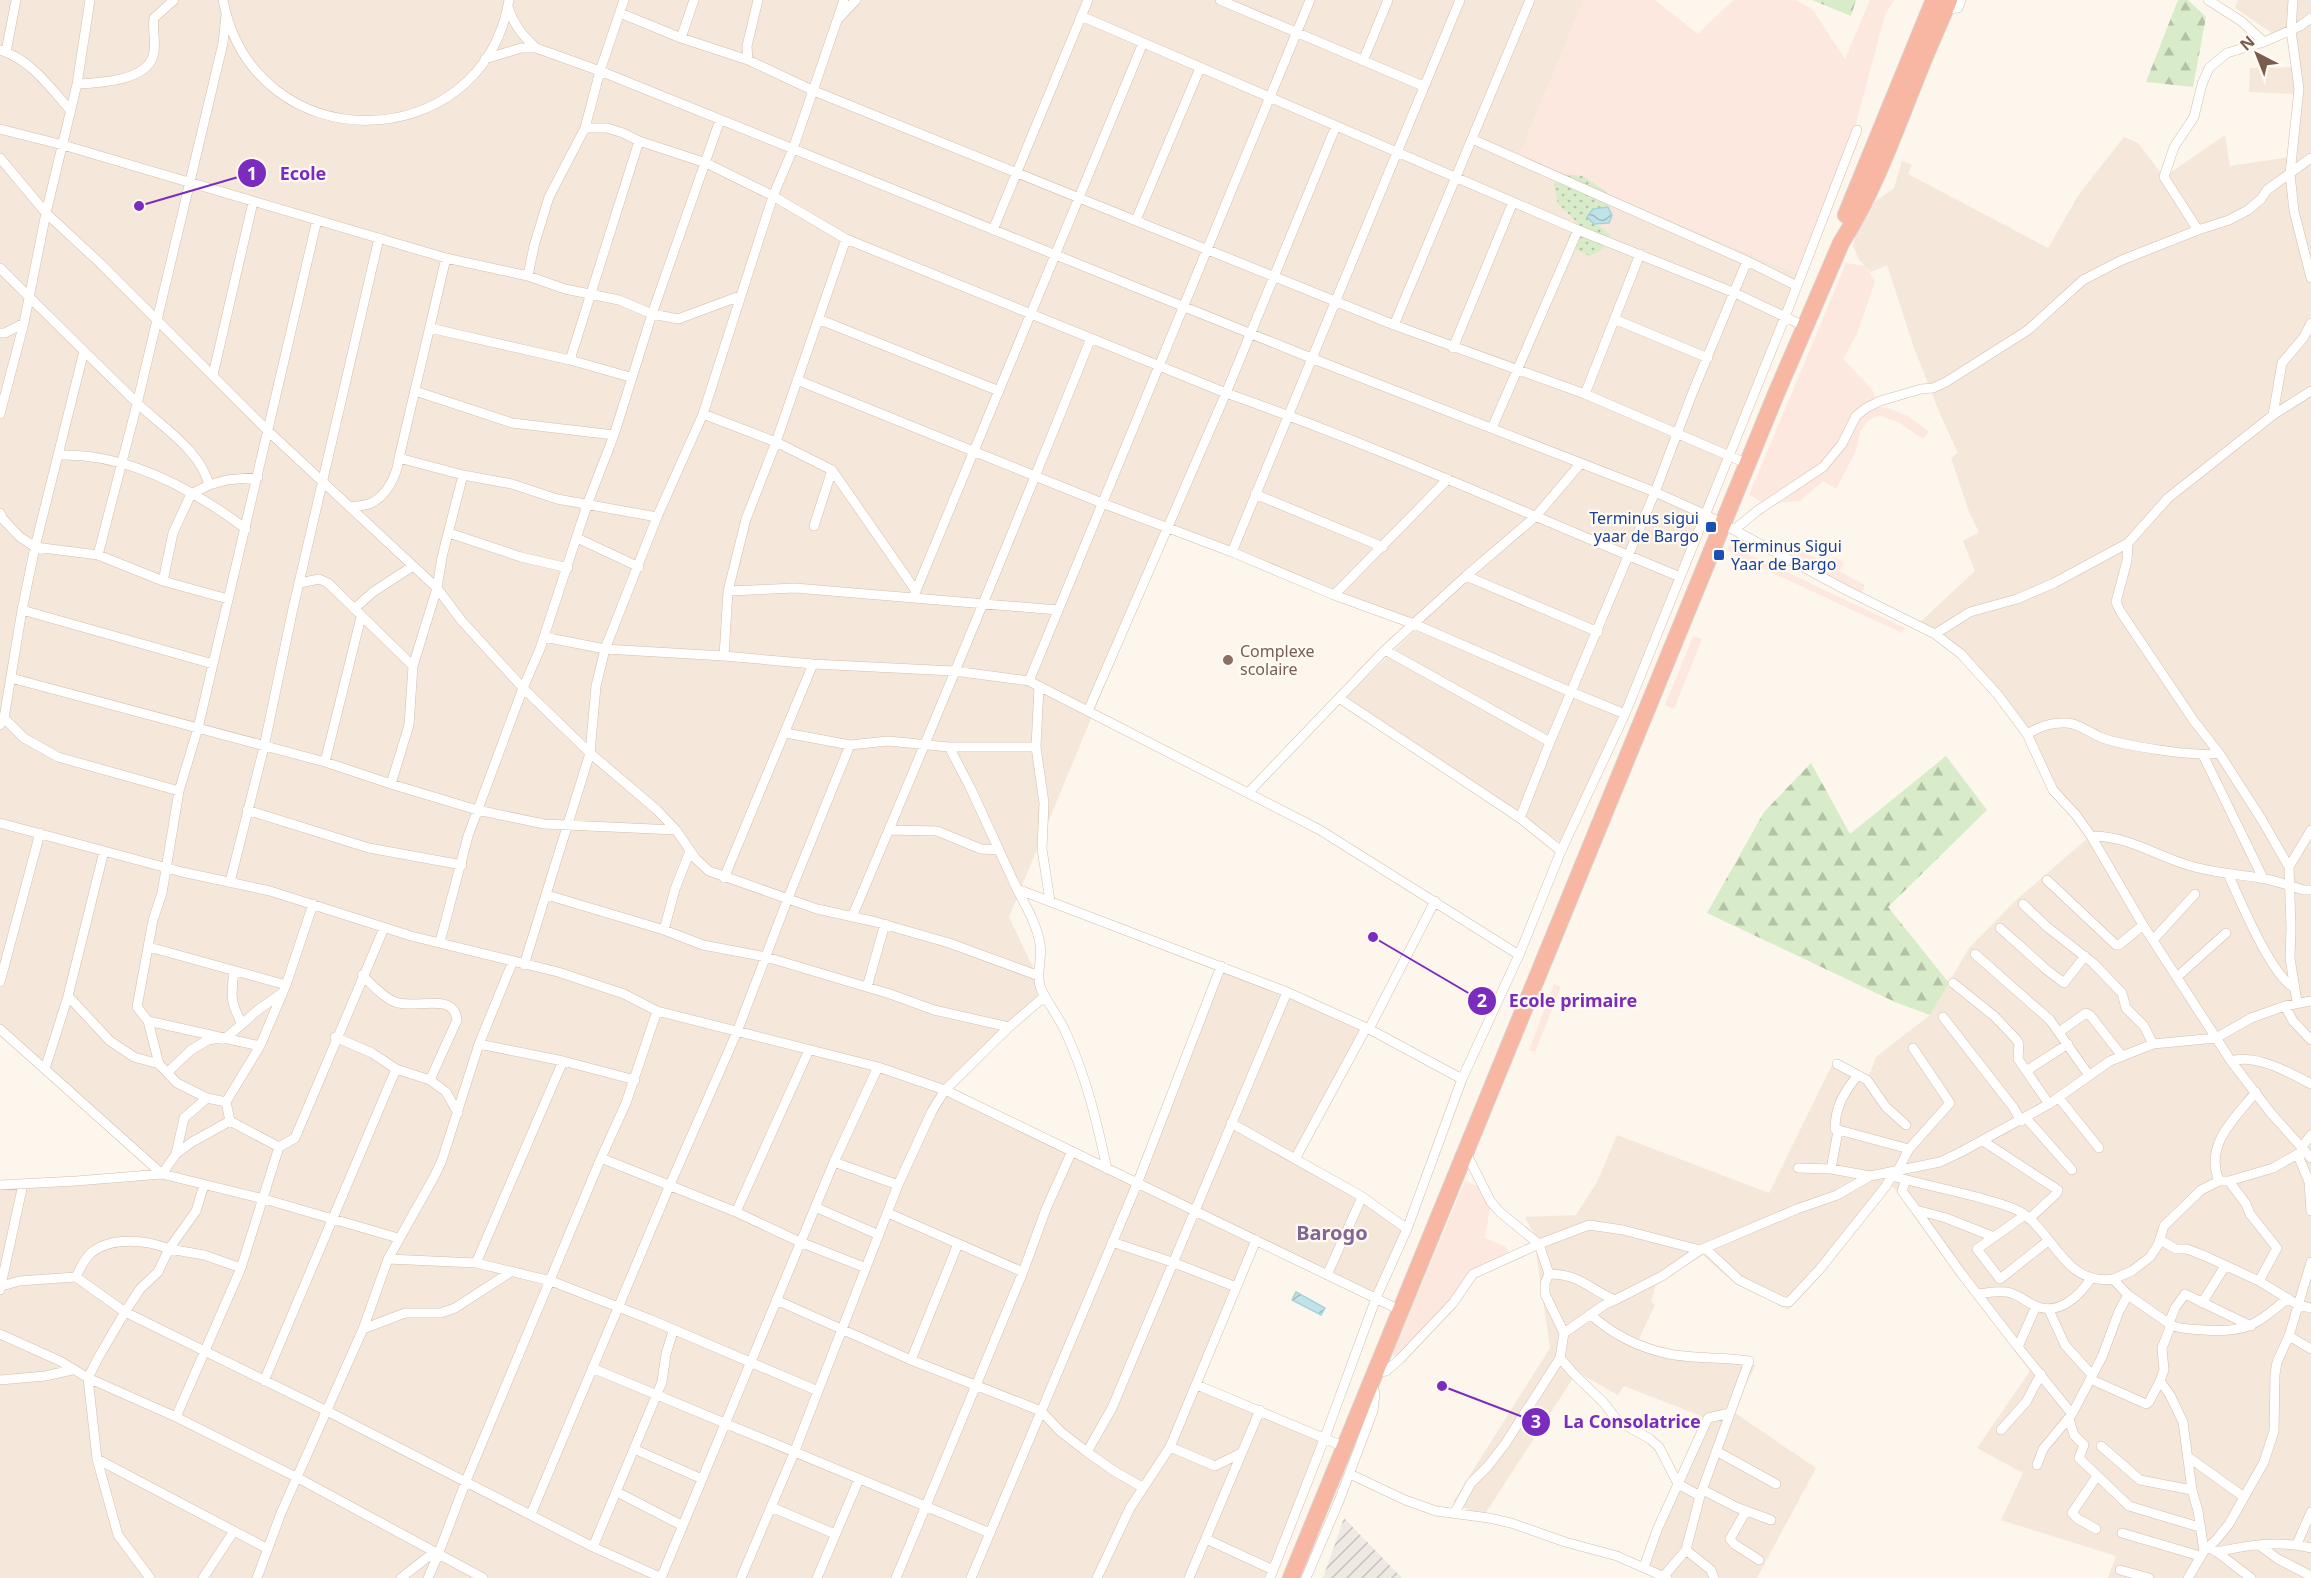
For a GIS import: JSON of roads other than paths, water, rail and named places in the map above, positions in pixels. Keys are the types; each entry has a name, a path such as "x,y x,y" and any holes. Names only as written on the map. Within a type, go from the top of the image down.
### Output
{"highway":[{"path":"1291,1578 1466,1153 1729,527 1748,464 1804,326 1841,243 1854,223 1881,166 1943,3"}],"street":[{"path":"15,0 3,51 24,62 46,82 70,110"},
{"path":"0,414 24,322 46,213 77,84 90,0"},
{"path":"77,84 115,80 144,69 153,58 154,18 174,0"},
{"path":"223,0 226,15 243,54 271,86 307,109 348,120 390,119 424,108 455,90 485,59 499,34 508,4"},
{"path":"528,276 534,246 549,197 585,128 600,71 624,0"},
{"path":"681,38 694,0"},
{"path":"748,60 747,46 758,0"},
{"path":"524,965 590,753 596,686 605,649 657,517 703,414 773,196 794,149 844,0"},
{"path":"838,19 856,0"},
{"path":"993,230 1088,0"},
{"path":"1220,0 1230,2 1423,86"},
{"path":"1029,681 1310,0"},
{"path":"1363,61 1388,0"},
{"path":"1232,552 1287,414 1460,0"},
{"path":"1394,325 1530,0"},
{"path":"1943,3 1958,8 1961,0"},
{"path":"2208,0 2241,21 2264,42"},
{"path":"2293,0 2291,30 2299,89 2290,174 2294,211 2311,278"},
{"path":"508,4 513,23 536,48"},
{"path":"620,13 681,38 748,60 814,91 1394,325 1585,394 1748,464"},
{"path":"98,555 137,404 223,43 226,15"},
{"path":"1081,16 1455,178 1735,293 1804,326"},
{"path":"2198,230 2164,177 2174,147 2194,117 2202,84 2209,68 2227,53 2264,42 2311,18"},
{"path":"915,594 1143,43"},
{"path":"485,59 521,48 536,48 600,71 1055,255 1655,492 1706,514 1834,584 1935,634 1960,654 1998,695 2027,734 2053,790 2076,815 2091,836 2143,925 2231,1061 2301,1151 2311,1158"},
{"path":"1136,220 1200,68"},
{"path":"440,942 468,836 544,637 587,505 614,435 630,377 720,120"},
{"path":"1088,711 1226,393 1336,126"},
{"path":"585,128 607,128 706,163 773,196 846,239 1226,393 1287,414 1448,479 1680,577"},
{"path":"0,129 63,145 446,258 528,276 564,289 620,300 652,314 678,319 741,296"},
{"path":"1206,1539 1271,1574 1376,1298 1407,1228 1462,1079 1520,955 1561,851 1625,714 1785,317 1857,130"},
{"path":"1472,140 1747,261 1797,286"},
{"path":"570,360 639,141"},
{"path":"0,158 46,213 157,319 322,483 437,588 461,620 523,688 590,753 635,790 676,830 690,851 709,871 817,909 885,924 949,943 1039,976"},
{"path":"1729,527 1823,467 1842,444 1857,416 1866,408 1880,401 1921,389 1933,388 1946,382 2028,330 2083,280 2122,260 2229,220 2248,210 2261,199 2266,190 2311,158"},
{"path":"213,375 253,202"},
{"path":"1453,348 1514,202"},
{"path":"159,1064 148,1021 138,1007 153,920 162,893 179,791 198,728 317,220"},
{"path":"1492,428 1578,230"},
{"path":"230,882 264,747 289,622 300,583 379,238"},
{"path":"724,656 728,591 746,519 776,442 846,239"},
{"path":"1585,394 1640,254"},
{"path":"350,507 371,503 388,488 397,474 446,258"},
{"path":"1520,818 1629,556 1747,261"},
{"path":"0,268 137,404 188,449 207,474 209,485"},
{"path":"818,319 999,391"},
{"path":"1614,319 1708,358"},
{"path":"0,333 24,322"},
{"path":"2273,415 2282,363 2304,337 2311,323"},
{"path":"430,328 570,360 630,377"},
{"path":"852,916 984,604 1091,338"},
{"path":"84,351 35,547 2,722 24,738 58,757 179,791"},
{"path":"797,380 1102,503 1232,552 1334,595 1414,624 1625,714"},
{"path":"415,391 512,423 614,435"},
{"path":"1935,634 1971,612 2017,599 2128,543 2168,498 2273,415 2311,391"},
{"path":"703,414 776,442 832,470 915,594"},
{"path":"59,455 89,455 159,477 216,507 246,529"},
{"path":"399,458 463,475 512,484 587,505 657,517"},
{"path":"1250,792 1385,650 1536,516 1581,463"},
{"path":"814,526 832,470"},
{"path":"391,784 409,725 413,666 437,588 442,557 463,475"},
{"path":"163,581 173,533 191,494 209,485 227,480 258,477"},
{"path":"1334,595 1448,479"},
{"path":"1255,494 1383,547"},
{"path":"0,513 20,537 35,547 98,555 163,581 228,599"},
{"path":"448,533 521,557 568,568"},
{"path":"577,538 639,567"},
{"path":"2128,543 2127,561 2116,602 2120,611 2218,753 2262,820 2289,867 2290,958 2297,1002"},
{"path":"326,762 358,613 373,592 413,566"},
{"path":"1466,576 1598,632"},
{"path":"300,583 321,579 413,666"},
{"path":"728,591 795,588 915,594 984,604 1058,610"},
{"path":"22,610 213,664"},
{"path":"544,637 605,649 813,664 954,671 1029,681 1250,792 1320,830 1520,955"},
{"path":"1385,650 1550,742"},
{"path":"724,878 813,664"},
{"path":"10,678 326,762 477,810 521,820 566,826 676,830"},
{"path":"1039,686 1036,747 1044,803 1042,849 1050,901"},
{"path":"1339,698 1520,818 1561,851"},
{"path":"2027,734 2049,723 2068,722 2102,738 2172,752 2203,755 2218,753"},
{"path":"786,733 850,745 888,741 949,747 1036,747"},
{"path":"531,1514 669,1186 737,1032 850,745"},
{"path":"949,747 970,787 1040,942 1041,988 1066,1031 1093,1104 1107,1169"},
{"path":"2203,755 2263,878"},
{"path":"247,810 369,848 462,865"},
{"path":"0,823 313,904 384,927 593,983 624,994 657,1011 878,1068 945,1090 1402,1311"},
{"path":"889,830 937,831 981,849 999,850"},
{"path":"2289,867 2311,830"},
{"path":"0,982 40,833"},
{"path":"2091,836 2110,836 2130,841 2190,866 2263,878 2290,887 2311,890"},
{"path":"45,1069 68,996 104,850"},
{"path":"664,930 675,889 690,851"},
{"path":"2228,874 2266,952 2284,981 2295,988"},
{"path":"2047,880 2116,945 2143,925"},
{"path":"1017,889 1287,992 1367,1029 1462,1079"},
{"path":"2153,940 2195,894"},
{"path":"547,895 664,930 703,945 766,957 934,1010 1009,1027"},
{"path":"1295,1159 1435,901"},
{"path":"230,1121 226,1102 260,1046 284,988 313,904"},
{"path":"2023,904 2046,926 2085,956 2122,993 2126,1008 2144,1026 2153,1044"},
{"path":"867,987 885,924"},
{"path":"176,1417 241,1268 279,1147 295,1138 384,927"},
{"path":"2000,928 2064,983 2085,956"},
{"path":"2178,977 2226,933"},
{"path":"148,947 234,971 284,988"},
{"path":"1976,954 2042,1011 2060,1032 2088,1074"},
{"path":"257,1578 281,1513 363,1329 387,1259 434,1178 458,1113 479,1044 513,962"},
{"path":"971,1578 1137,1184 1221,966"},
{"path":"234,971 231,996 242,1024"},
{"path":"362,975 384,996 396,1003 404,1005 439,1004 452,1006 456,1011 457,1020 430,1080"},
{"path":"1953,983 1994,1016 2016,1039 2019,1044 2018,1059 2049,1104"},
{"path":"168,1072 191,1050 208,1040 227,1037 284,988"},
{"path":"1087,1452 1112,1408 1287,992"},
{"path":"68,996 110,1041 134,1057 159,1064 177,1083 207,1098 226,1102"},
{"path":"741,1578 794,1453 898,1185 932,1111 945,1090 1009,1027 1045,996"},
{"path":"1798,1168 1831,1169 1870,1176 1940,1162 2024,1119 2058,1098 2088,1074 2122,1056 2153,1044 2216,1038 2251,1018 2297,1002 2311,1001"},
{"path":"2284,1006 2293,1021 2311,1040"},
{"path":"428,1578 466,1481 635,1080 657,1011"},
{"path":"2060,1032 2086,1013 2122,1056"},
{"path":"1943,1017 2013,1107 2072,1170"},
{"path":"148,1021 260,1046"},
{"path":"0,1029 162,1174"},
{"path":"336,1037 372,1053 396,1069 430,1080 446,1092 458,1113"},
{"path":"479,1044 562,1061 635,1080"},
{"path":"2026,1071 2067,1044"},
{"path":"1306,1578 1350,1474 1373,1411 1375,1393 1373,1378 1400,1359 1453,1303 1473,1274 1539,1244 1589,1225 1623,1230 1703,1249 1739,1280 1784,1302 1789,1302 1819,1270 1910,1149 1950,1103 1913,1048"},
{"path":"736,1212 809,1050"},
{"path":"2231,1061 2244,1059 2272,1065 2311,1084"},
{"path":"476,1263 562,1061"},
{"path":"1838,1064 1871,1085 1886,1107 1906,1125"},
{"path":"1,1289 19,1281 76,1277 124,1312 327,1411 592,1547 662,1578 800,1242 878,1068"},
{"path":"264,1381 396,1069"},
{"path":"1858,1075 1845,1091 1839,1104 1834,1128 1838,1131 1910,1149"},
{"path":"2256,1092 2219,1140 2215,1164 2224,1181 2246,1204 2253,1218 2277,1248 2259,1281"},
{"path":"176,1154 184,1118 207,1098"},
{"path":"2058,1098 2099,1148"},
{"path":"230,1121 279,1147"},
{"path":"162,1174 176,1154 192,1142 230,1121"},
{"path":"1231,1123 1362,1197 1407,1228"},
{"path":"1831,1169 1838,1131"},
{"path":"1894,1173 1906,1180 1988,1200 2027,1217 2071,1267 2091,1278 2113,1280 2148,1260 2155,1251 2164,1226 2200,1190 2273,1168 2301,1151 2311,1135"},
{"path":"1983,1141 2058,1190 2027,1217 1977,1250 2010,1293 2049,1310 2064,1305 2091,1278"},
{"path":"896,1578 1023,1272 1046,1209 1072,1151"},
{"path":"2301,1151 2309,1182 2311,1211"},
{"path":"1454,1514 1471,1483 1500,1451 1560,1358 1564,1333 1545,1294 1545,1283 1549,1274 1539,1244 1500,1213 1491,1202 1466,1153"},
{"path":"601,1158 736,1212 800,1242 866,1268"},
{"path":"834,1162 898,1185"},
{"path":"0,1185 162,1174 264,1199 398,1238"},
{"path":"1564,1333 1590,1314 1662,1276 1703,1249 1843,1192 1870,1176"},
{"path":"1906,1180 1902,1188 1903,1193 1977,1294 2041,1374 2070,1417 2074,1435 2083,1444 2084,1449 2079,1458 2122,1502 2133,1509 2199,1527"},
{"path":"1,1289 23,1184"},
{"path":"150,1578 118,1535 97,1459 88,1378 124,1312 140,1289 158,1272 169,1249 196,1211 204,1185"},
{"path":"1327,1275 1362,1197"},
{"path":"815,1207 879,1235"},
{"path":"1916,1210 1946,1218 1994,1237"},
{"path":"888,1213 1023,1272"},
{"path":"1100,1577 1118,1530 1142,1487 1170,1447 1256,1240"},
{"path":"2160,1240 2176,1249 2187,1249 2226,1266 2259,1281 2298,1305 2311,1308"},
{"path":"2000,1279 2048,1241"},
{"path":"76,1277 87,1257 108,1243 152,1242 169,1249 204,1255 241,1268"},
{"path":"1112,1242 1236,1287"},
{"path":"911,1360 958,1244"},
{"path":"387,1259 476,1263 551,1281 818,1391"},
{"path":"2192,1577 2207,1551 2225,1530 2264,1462 2272,1442 2277,1362 2289,1336 2311,1262"},
{"path":"2202,1303 2226,1266"},
{"path":"363,1329 405,1313 435,1314 455,1308 512,1271"},
{"path":"1549,1274 1565,1274 1575,1277 1615,1300"},
{"path":"2113,1280 2128,1295 2180,1329 2220,1331 2242,1329 2251,1326 2288,1298"},
{"path":"1977,1294 2010,1293"},
{"path":"2037,1465 2043,1449 2070,1417 2107,1345 2119,1311 2128,1295"},
{"path":"2049,1310 2065,1345 2091,1377 2146,1404 2150,1402 2164,1370 2162,1348 2170,1324 2184,1295 2251,1326"},
{"path":"776,1300 911,1360 1041,1411 1061,1432 1087,1452 1142,1487"},
{"path":"2018,1347 2036,1306"},
{"path":"1350,1474 1405,1500 1436,1511 1511,1523 1565,1542 1617,1556 1663,1577 1686,1550 1702,1493 1749,1361 1675,1355 1657,1351 1614,1334 1590,1314"},
{"path":"592,1547 662,1382 666,1354 673,1330"},
{"path":"0,1334 60,1361 88,1378 176,1417 298,1478 483,1578"},
{"path":"2289,1336 2311,1349"},
{"path":"1560,1358 1604,1402 1618,1422 1650,1439 1659,1447 1678,1484 1771,1520"},
{"path":"592,1368 724,1425 990,1533"},
{"path":"0,1380 45,1376 72,1370"},
{"path":"2001,1430 2026,1402 2041,1374"},
{"path":"2160,1381 2182,1417 2192,1490 2199,1527 2207,1551 2251,1578"},
{"path":"1197,1385 1345,1446"},
{"path":"1189,1578 1260,1410"},
{"path":"1644,1568 1658,1530 1708,1418 1730,1413"},
{"path":"2101,1446 2140,1480 2192,1490"},
{"path":"1170,1447 1215,1466 1241,1453"},
{"path":"634,1449 702,1479"},
{"path":"1718,1452 1776,1484"},
{"path":"2188,1457 2244,1497"},
{"path":"97,1459 268,1549"},
{"path":"2096,1529 2072,1513 2097,1476"},
{"path":"817,1578 859,1479"},
{"path":"617,1492 683,1526"},
{"path":"771,1507 836,1534"},
{"path":"1746,1511 1730,1539 1759,1560"},
{"path":"2297,1544 2311,1512"},
{"path":"203,1578 234,1531"},
{"path":"2122,1533 2207,1551 2259,1545 2297,1544 2311,1548"},
{"path":"2259,1545 2278,1559 2311,1576"},
{"path":"1686,1550 1711,1570 1714,1578"},
{"path":"401,1578 436,1554"},
{"path":"2120,1570 2149,1578"}],"water":[{"path":"1608,207 1612,215 1609,223 1594,224 1587,217 1593,209"},
{"path":"1296,1292 1325,1308 1321,1315 1292,1300"}],"place":[{"name":"Ecole","path":"139,206"},
{"name":"Terminus sigui yaar de Bargo","path":"1711,527"},
{"name":"Terminus Sigui Yaar de Bargo","path":"1719,555"},
{"name":"Complexe scolaire","path":"1228,660"},
{"name":"Ecole primaire","path":"1373,937"},
{"name":"La Consolatrice","path":"1442,1386"}],"district":[{"name":"Barogo","path":"1332,1233"}]}
